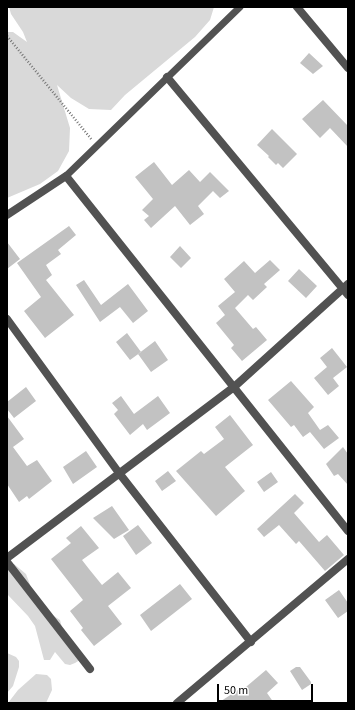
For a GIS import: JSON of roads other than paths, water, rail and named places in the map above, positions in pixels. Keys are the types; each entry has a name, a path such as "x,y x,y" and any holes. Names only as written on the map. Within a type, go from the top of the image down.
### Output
{"street":[{"path":"297,7 348,68"},
{"path":"7,558 234,387 346,290 167,77"},
{"path":"7,216 66,176 348,531"},
{"path":"7,319 119,473 251,642"},
{"path":"177,703 348,559"},
{"path":"7,562 90,669"}],"lane":[{"path":"66,176 96,145 240,7"}]}
